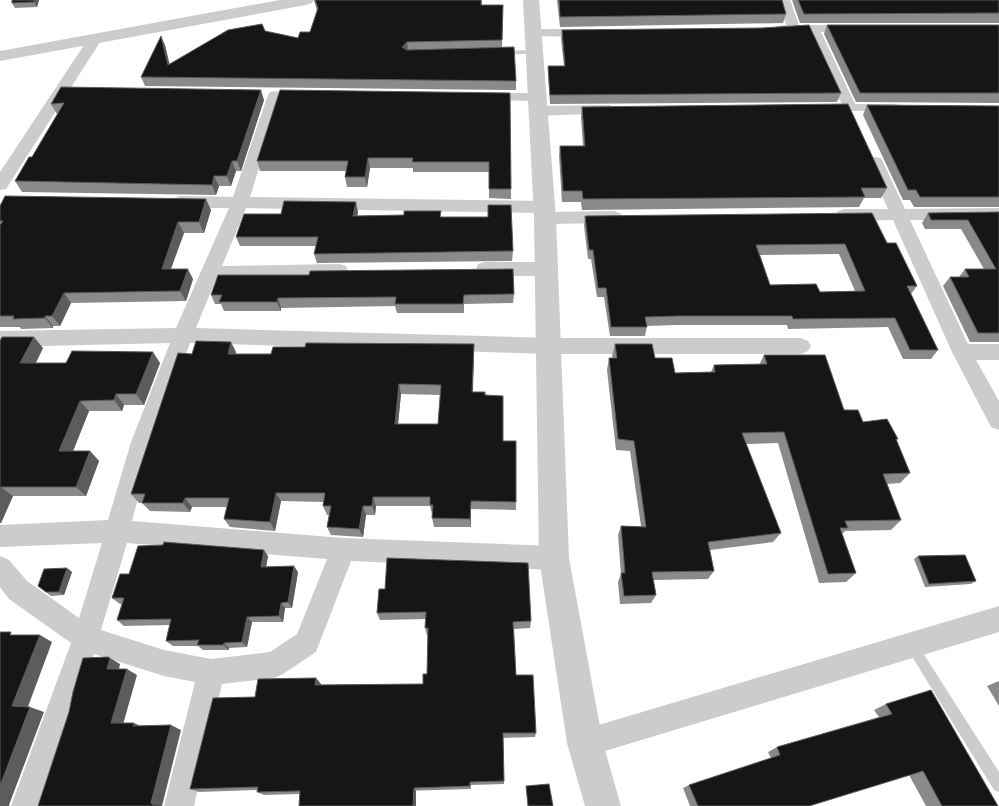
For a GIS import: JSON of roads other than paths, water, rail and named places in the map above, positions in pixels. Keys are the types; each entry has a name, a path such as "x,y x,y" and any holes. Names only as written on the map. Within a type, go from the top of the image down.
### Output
{"street":[{"path":"0,56 276,3 306,0"},
{"path":"531,0 545,212 550,346 554,558 585,743 603,806"},
{"path":"784,0 794,28"},
{"path":"812,28 858,126"},
{"path":"768,30 872,28"},
{"path":"534,43 603,33"},
{"path":"0,185 95,39"},
{"path":"62,91 81,91"},
{"path":"255,95 294,95"},
{"path":"26,806 86,638 118,532 124,502 142,442 183,335 240,203 275,95"},
{"path":"468,96 537,104 626,110"},
{"path":"830,108 909,108"},
{"path":"866,143 962,352 999,421"},
{"path":"160,202 545,212 634,217"},
{"path":"830,215 999,214"},
{"path":"467,270 547,268"},
{"path":"210,273 358,271"},
{"path":"0,339 183,335 550,346 802,346"},
{"path":"962,352 999,352"},
{"path":"0,536 118,532 343,549 554,558"},
{"path":"0,568 18,590 86,638 164,662 212,672 274,665 307,643 343,549"},
{"path":"585,743 999,619"},
{"path":"179,806 212,672"}],"lane":[{"path":"496,53 534,43"},
{"path":"912,645 999,785"}]}
